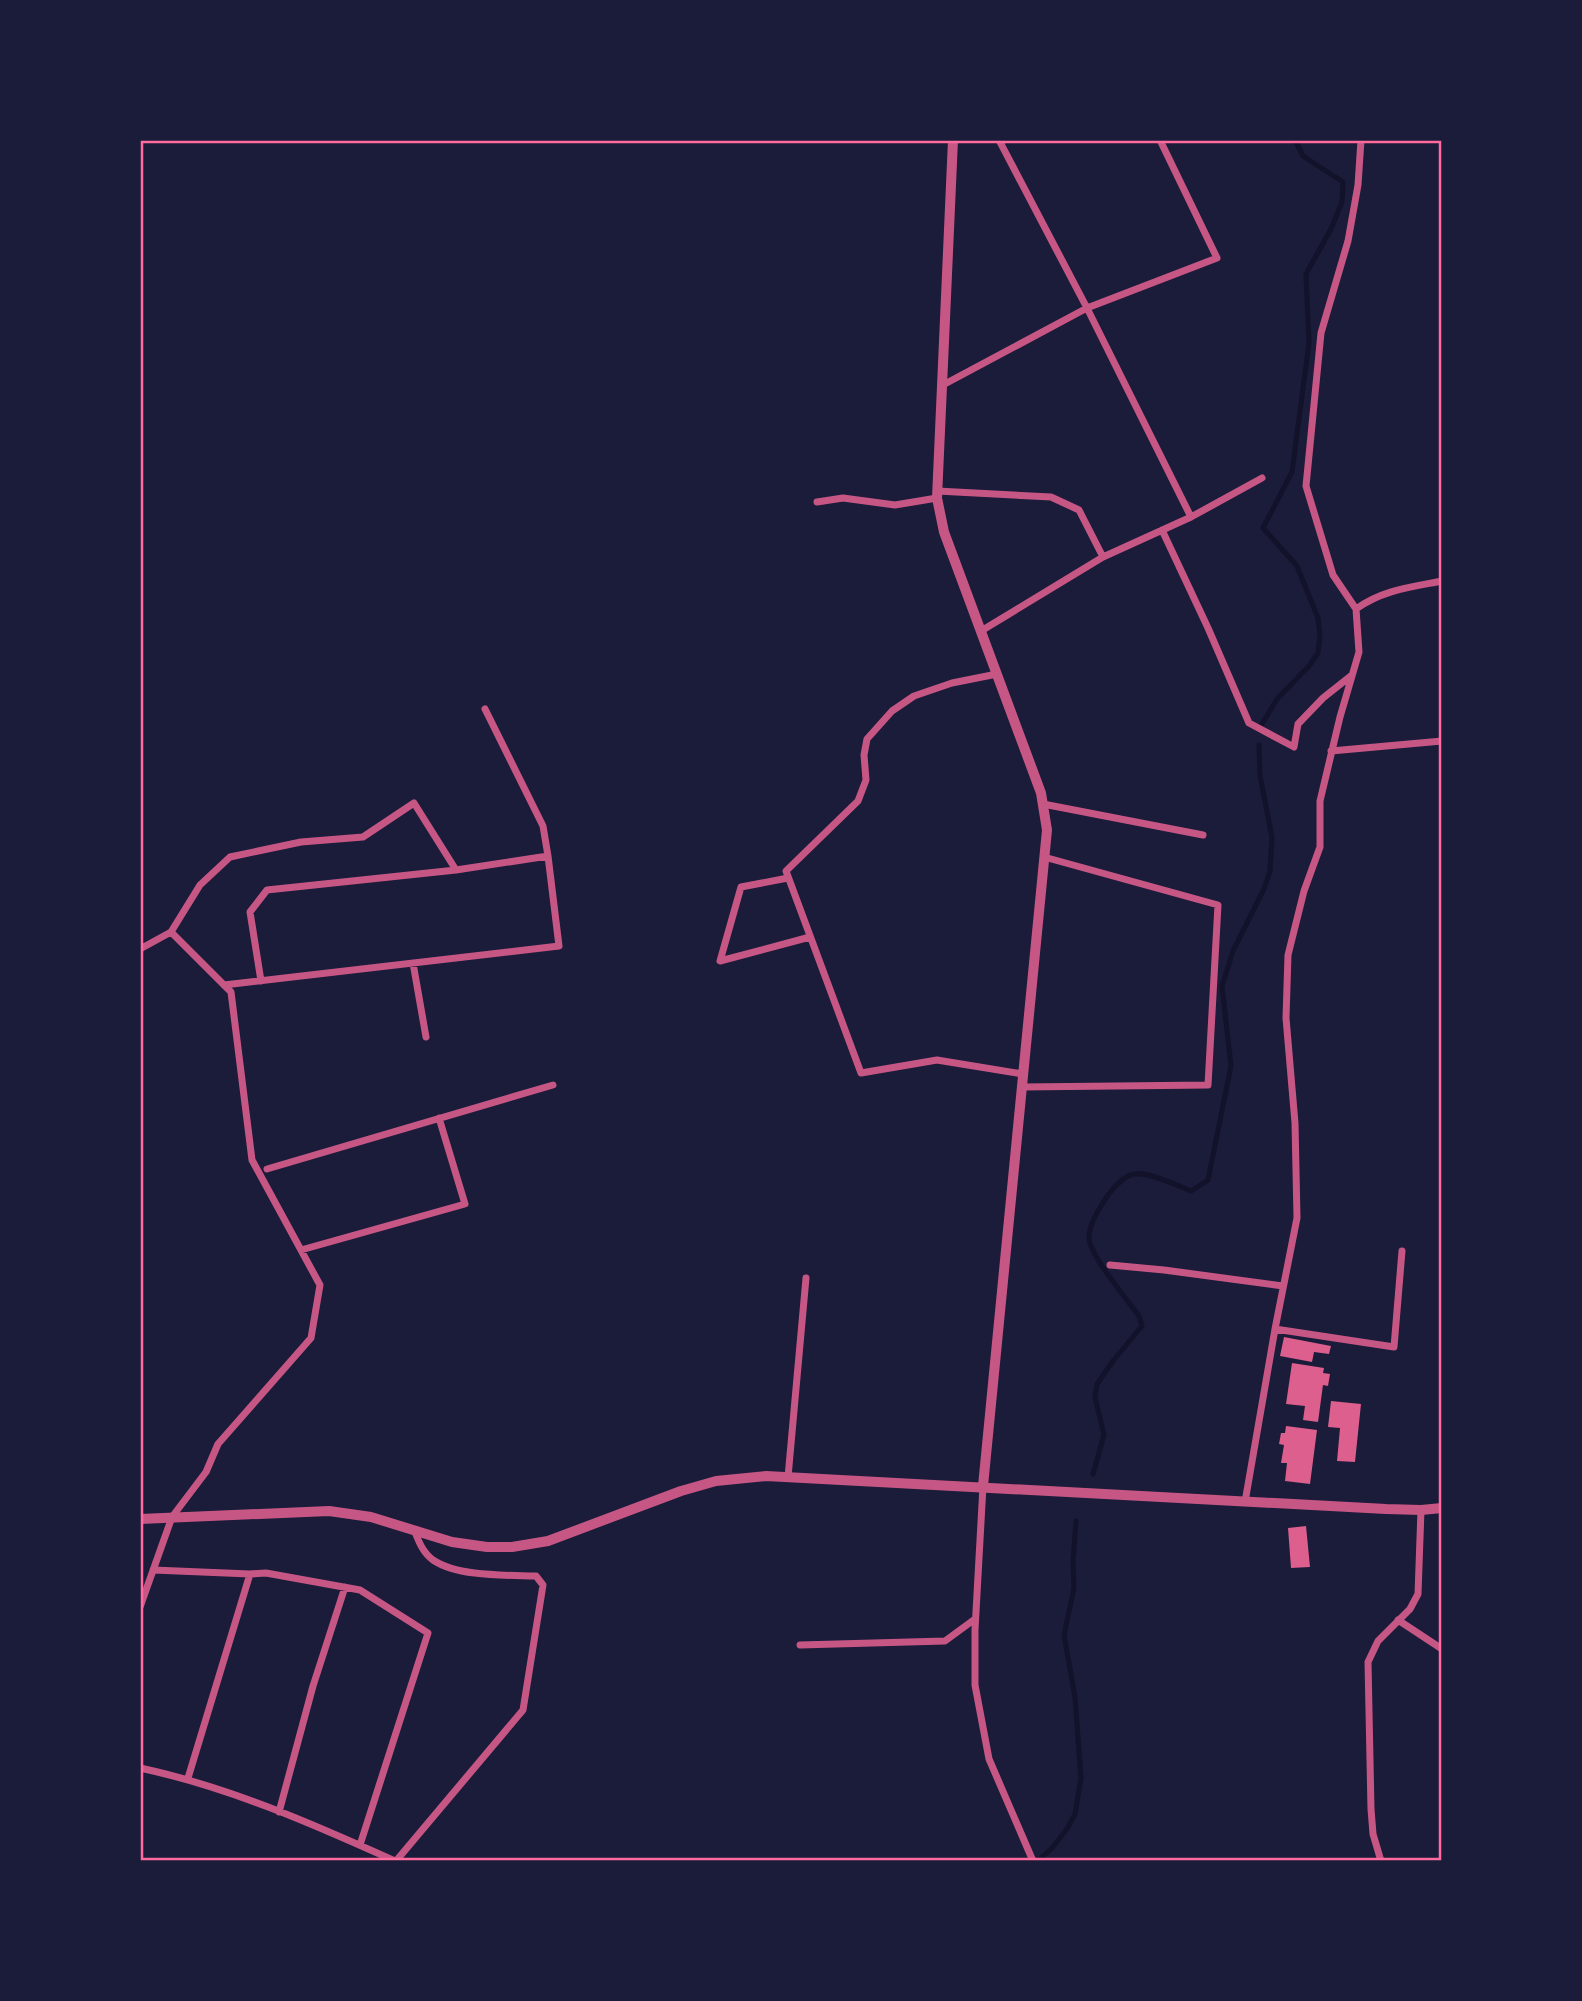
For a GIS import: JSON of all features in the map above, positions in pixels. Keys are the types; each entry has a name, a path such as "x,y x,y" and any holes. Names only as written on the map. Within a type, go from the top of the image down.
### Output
{"street":[{"path":"953,140 937,494 944,531 1041,793 1047,830 983,1486 975,1619 975,1685 989,1759 1033,1861"},
{"path":"1004,140 1000,142 1087,308 1191,517"},
{"path":"941,386 1087,308 1217,258 1160,140"},
{"path":"1245,1502 1297,1218 1295,1123 1286,1018 1288,955 1304,891 1320,847 1320,801 1359,652 1356,609 1333,575 1306,486 1321,332 1348,241 1358,185 1361,140"},
{"path":"981,631 1102,557 1191,517 1262,478"},
{"path":"817,502 843,498 895,505 937,494 1051,497 1080,510 1102,557"},
{"path":"1162,530 1249,723 1293,747 1298,724 1323,698 1352,675"},
{"path":"1356,609 1373,597 1442,581"},
{"path":"997,674 952,683 914,696 892,711 867,739 864,755 866,780 858,801 786,871 861,1073 937,1060 1023,1074"},
{"path":"224,985 559,946 543,826 485,709"},
{"path":"1332,751 1442,741"},
{"path":"140,949 171,932 201,886 230,857 301,842 363,837 414,803 456,870"},
{"path":"1043,804 1203,835"},
{"path":"261,981 250,912 267,890 456,870 548,856"},
{"path":"1022,1087 1208,1085 1218,905 1045,857"},
{"path":"788,877 741,887 720,961 810,937"},
{"path":"140,1607 172,1517 206,1472 218,1444 311,1338 320,1285 252,1160 230,992 171,932"},
{"path":"413,963 426,1037"},
{"path":"267,1169 553,1085"},
{"path":"301,1250 465,1204 439,1118"},
{"path":"1275,1329 1394,1347 1402,1251"},
{"path":"1110,1265 1283,1286"},
{"path":"788,1477 806,1278"},
{"path":"140,1519 329,1511 371,1517 452,1542 512,1547 548,1541 681,1491 716,1481 766,1476 1245,1502 1421,1510 1442,1508"},
{"path":"1381,1861 1373,1834 1371,1809 1368,1662 1378,1641 1410,1609 1418,1594 1421,1510"},
{"path":"140,1768 188,1778 279,1812 396,1861 523,1710 542,1584 536,1576 483,1574 433,1560 421,1548 415,1532"},
{"path":"153,1570 266,1573 360,1590 428,1633 360,1845"},
{"path":"188,1778 250,1574"},
{"path":"279,1812 313,1686 345,1587"},
{"path":"800,1645 945,1641 975,1619"},
{"path":"1398,1620 1442,1649"}],"building":[{"path":"1284,1337 1331,1346 1329,1354 1314,1352 1312,1362 1280,1356"},
{"path":"1292,1363 1324,1368 1323,1373 1330,1374 1328,1386 1323,1385 1318,1422 1303,1420 1305,1406 1286,1404"},
{"path":"1331,1401 1361,1404 1355,1462 1337,1461 1340,1428 1328,1427"},
{"path":"1286,1426 1317,1430 1310,1484 1285,1481 1287,1463 1281,1463 1284,1445 1279,1444 1281,1433 1285,1433"},
{"path":"1306,1526 1310,1567 1291,1568 1288,1528"}],"waterway":[{"path":"1262,724 1277,699 1318,653 1320,636 1318,618 1297,566 1263,528 1292,472 1309,343 1306,274 1331,229 1342,202 1343,182 1303,156 1295,140"},
{"path":"1093,1474 1104,1435 1095,1397 1097,1384 1142,1326 1139,1316 1091,1246 1090,1230 1104,1200 1119,1183 1134,1174 1163,1179 1191,1191 1208,1180 1231,1066 1222,986 1233,951 1264,889 1270,871 1272,837 1260,776 1259,745"},
{"path":"1038,1861 1067,1829 1075,1814 1081,1778 1075,1697 1064,1635 1074,1588 1076,1521"}]}
